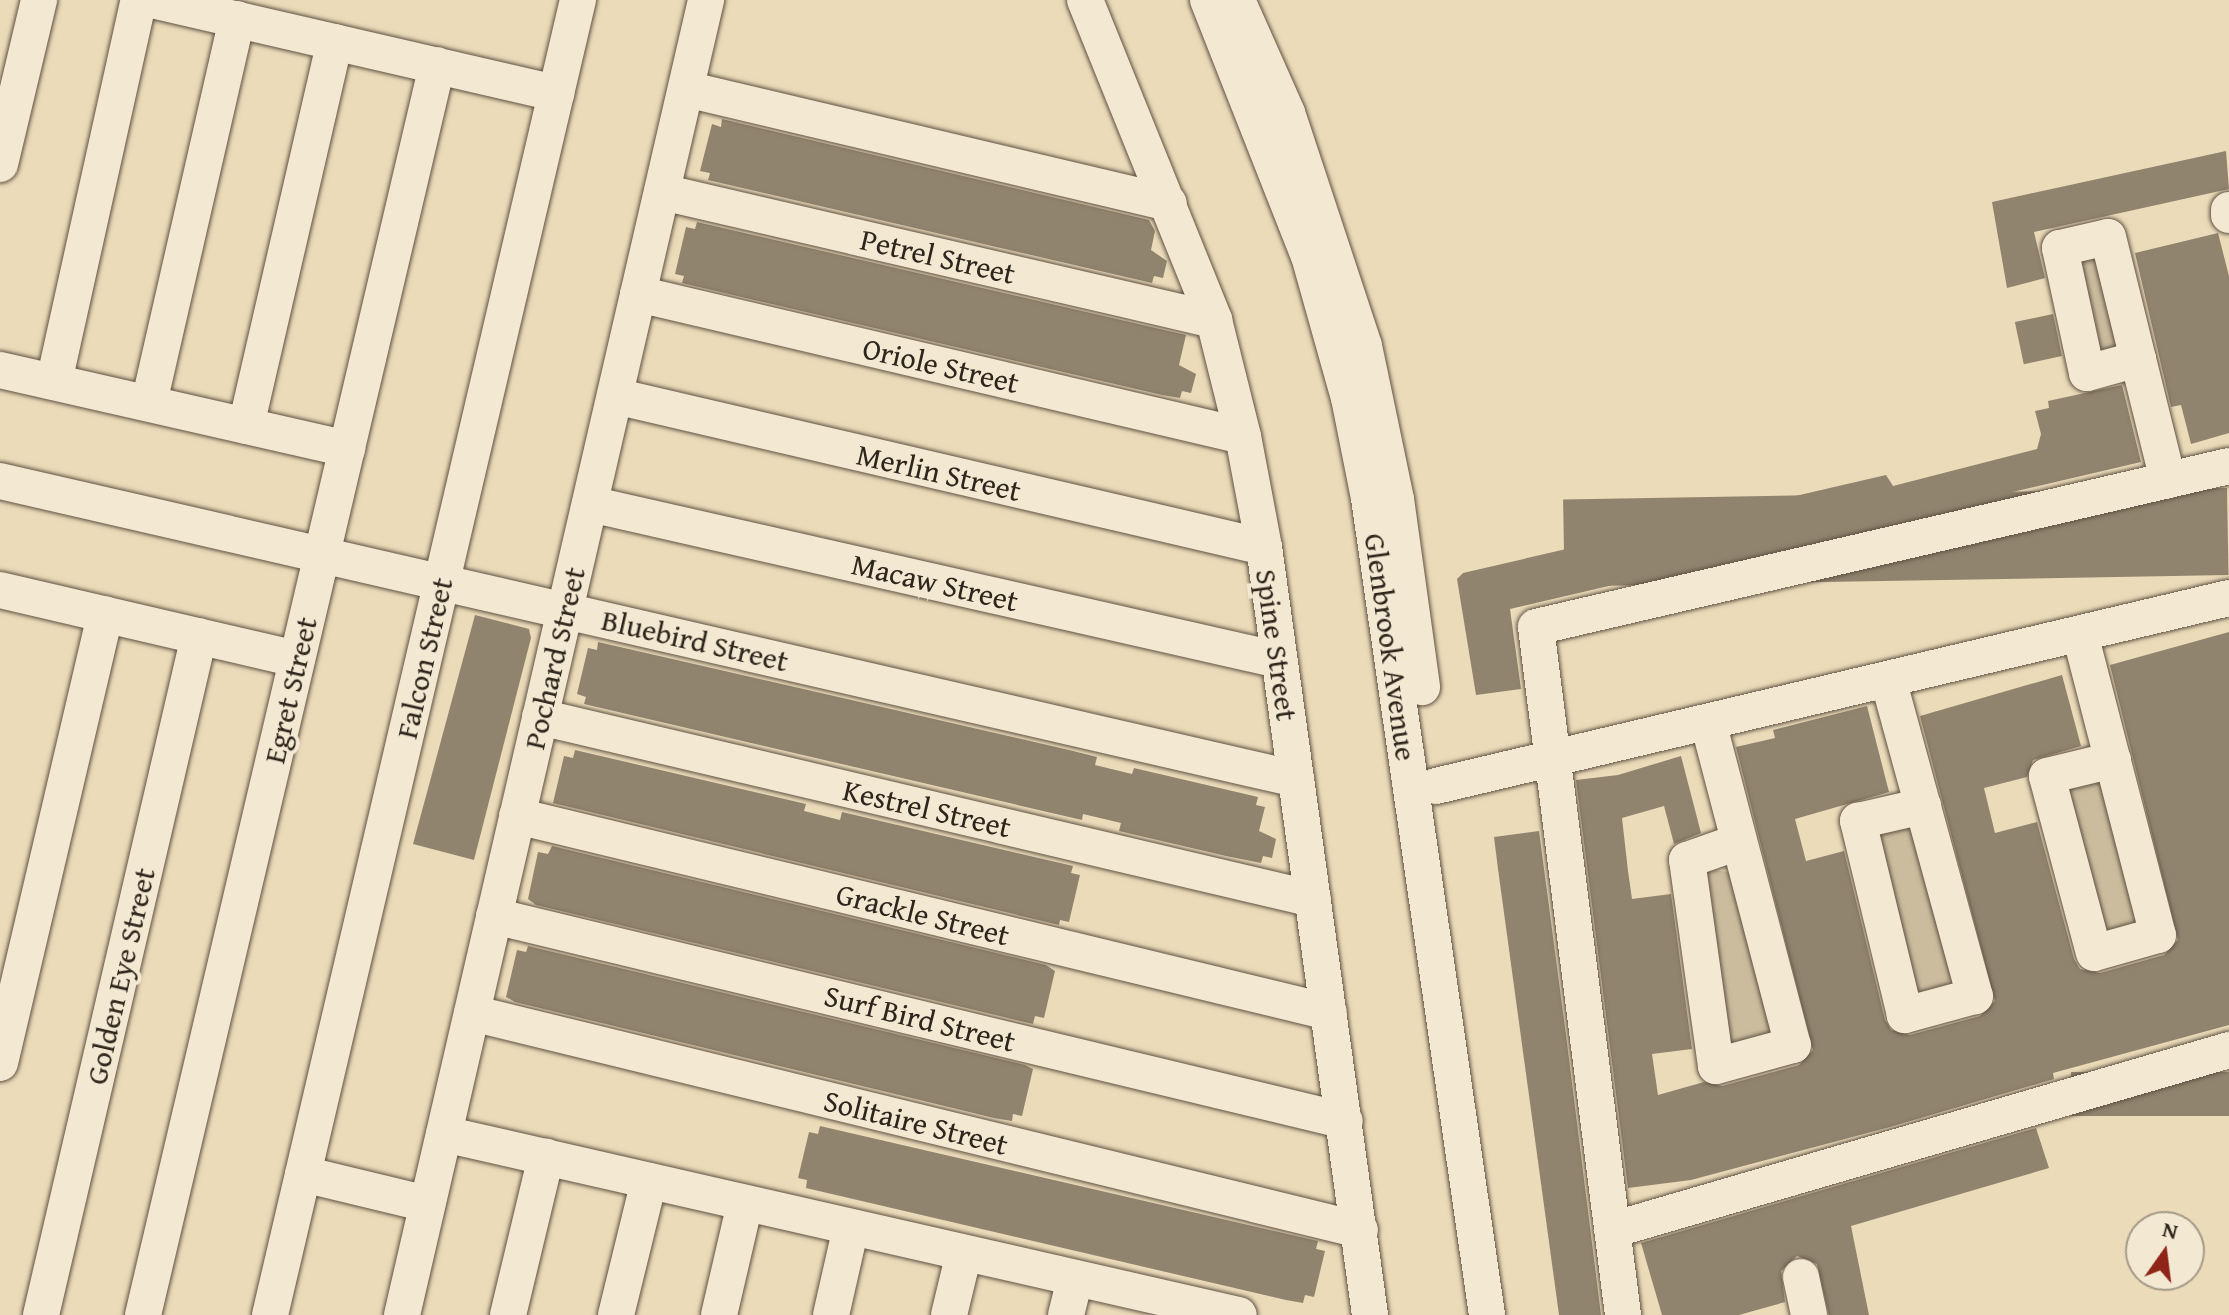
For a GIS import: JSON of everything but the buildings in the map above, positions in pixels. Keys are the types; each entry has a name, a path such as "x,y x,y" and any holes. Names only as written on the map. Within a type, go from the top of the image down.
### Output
{"street":[{"path":"0,164 39,0"},
{"path":"54,382 139,0"},
{"path":"152,0 556,93"},
{"name":"Falcon Street","path":"270,1315 578,0"},
{"name":"Pochard Street","path":"402,1315 706,0"},
{"name":"Spine Street","path":"1085,0 1214,320 1243,436 1264,547 1370,1315"},
{"name":"Glenbrook Avenue","path":"1208,0 1309,256 1349,398 1369,498 1487,1315"},
{"name":"Glenbrook Avenue","path":"1237,0 1287,113 1364,346 1396,499 1508,1315"},
{"path":"149,403 237,19"},
{"path":"246,426 335,42"},
{"name":"Egret Street","path":"143,1315 437,65"},
{"path":"686,89 1169,203"},
{"name":"Petrel Street","path":"662,192 1214,320"},
{"name":"Oriole Street","path":"638,294 1243,436"},
{"path":"2138,359 2168,480"},
{"path":"0,370 347,449"},
{"name":"Merlin Street","path":"615,396 1264,547"},
{"path":"1623,1315 1536,627 2229,466"},
{"name":"Bluebird Street","path":"0,481 1296,779"},
{"name":"Macaw Street","path":"590,504 1279,660"},
{"path":"1,593 297,659"},
{"path":"1436,786 2229,598"},
{"path":"0,1063 105,614"},
{"path":"2080,634 2113,760 2158,935 2094,953 2047,776 2113,760"},
{"name":"Golden Eye Street","path":"41,1315 199,636"},
{"path":"1888,679 1923,806 1975,996 1905,1015 1858,821 1923,806"},
{"name":"Kestrel Street","path":"540,717 1313,899"},
{"path":"1708,722 1793,1045 1716,1066 1686,871 1693,854 1738,842"},
{"name":"Grackle Street","path":"517,816 1329,1012"},
{"name":"Surf Bird Street","path":"494,916 1345,1121"},
{"name":"Solitaire Street","path":"472,1013 1360,1230"},
{"path":"1612,1230 2229,1050"},
{"path":"444,1134 1239,1315"},
{"path":"508,1315 546,1157"},
{"path":"303,1174 427,1204"},
{"path":"616,1315 649,1181"},
{"path":"719,1315 745,1203"},
{"path":"831,1315 851,1227"},
{"path":"949,1315 964,1253"},
{"path":"1801,1277 1809,1315"},
{"path":"1066,1315 1075,1278"}],"shaded area":[{"path":"2097,252 2124,345 2097,353 2074,261"},
{"path":"2101,779 2137,921 2115,931 2100,924 2066,792 2070,785"},
{"path":"1910,826 1953,976 1943,990 1927,994 1912,987 1876,839 1880,832"},
{"path":"1713,870 1729,872 1773,1030 1768,1038 1732,1045 1725,1039 1705,873"}]}
